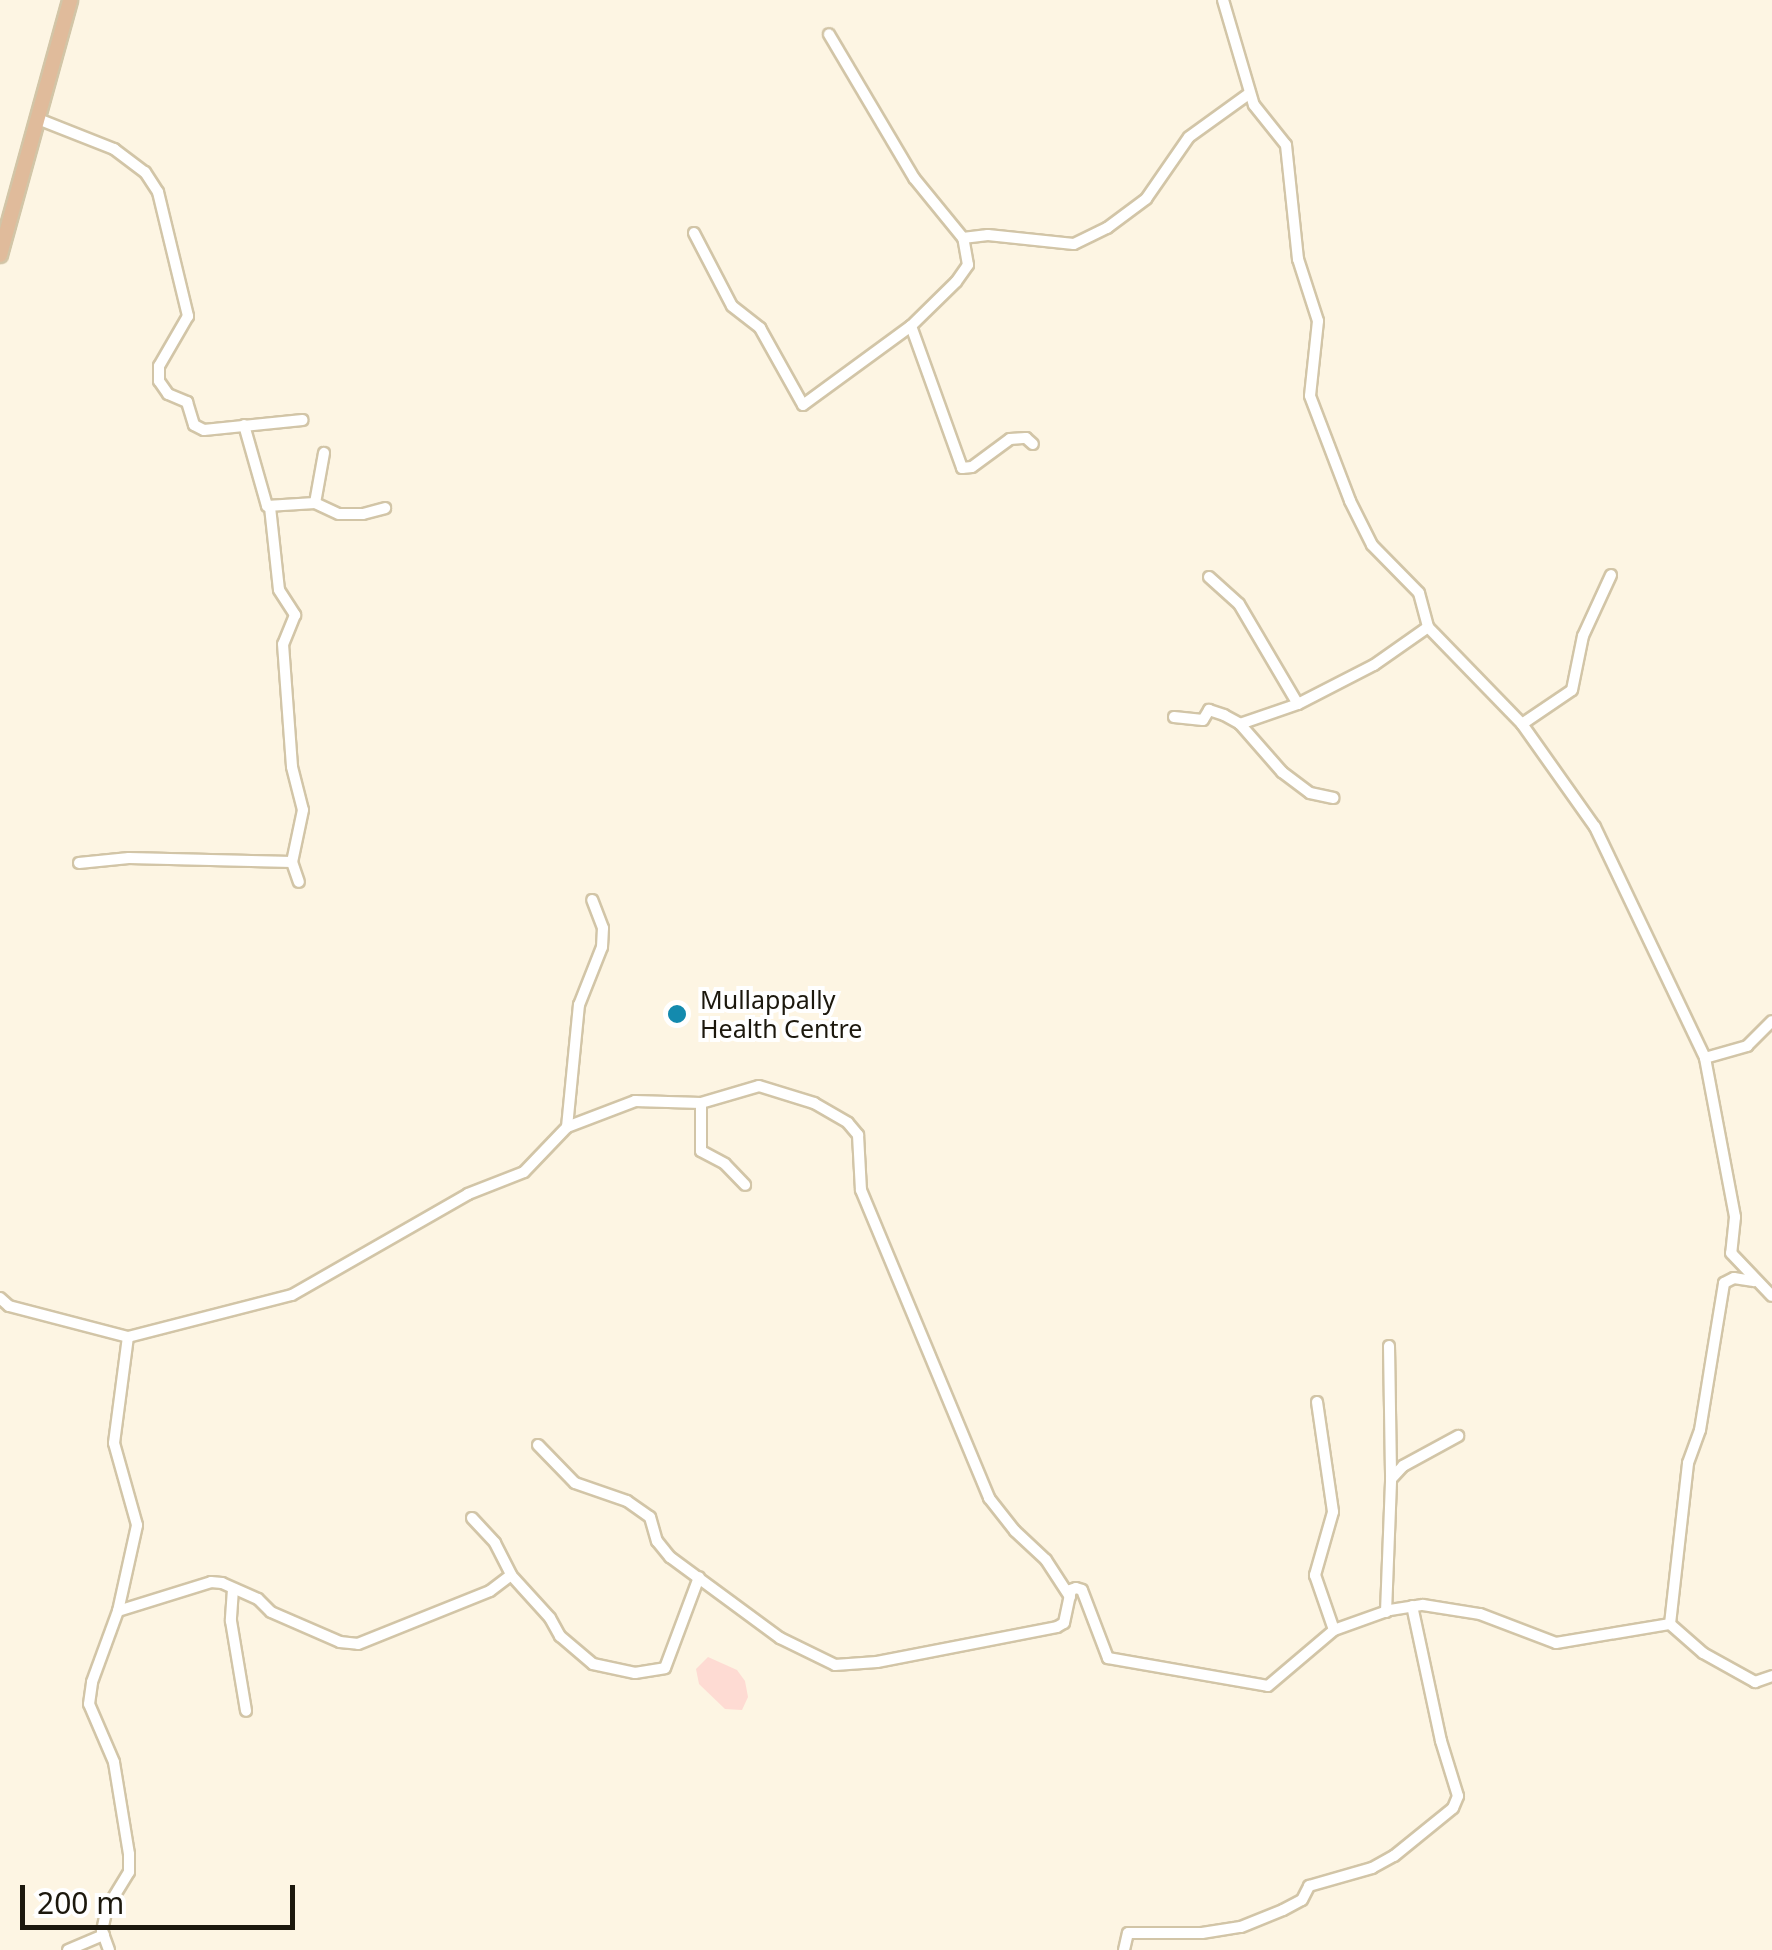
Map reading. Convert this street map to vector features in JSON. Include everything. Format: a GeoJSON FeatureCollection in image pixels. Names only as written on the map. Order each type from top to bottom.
{"type":"FeatureCollection","features":[{"type":"Feature","properties":{"kind":"main road"},"geometry":{"type":"LineString","coordinates":[[0,255],[70,0]]}},
{"type":"Feature","properties":{"kind":"street"},"geometry":{"type":"LineString","coordinates":[[1222,0],[1257,112],[1286,145],[1298,259],[1318,322],[1310,379],[1316,415],[1372,545],[1393,562],[1427,610],[1428,627],[1522,724],[1595,827],[1705,1058],[1735,1218],[1732,1253],[1772,1296]]}},
{"type":"Feature","properties":{"kind":"street"},"geometry":{"type":"LineString","coordinates":[[694,233],[732,306],[760,328],[803,404],[911,326],[968,265],[963,238],[914,178],[829,34]]}},
{"type":"Feature","properties":{"kind":"street"},"geometry":{"type":"LineString","coordinates":[[963,238],[988,235],[1074,244],[1108,228],[1146,199],[1189,136],[1250,93]]}},
{"type":"Feature","properties":{"kind":"street"},"geometry":{"type":"LineString","coordinates":[[38,119],[114,149],[152,182],[167,220],[188,316],[166,350],[159,382],[168,394],[188,402],[199,430],[302,420]]}},
{"type":"Feature","properties":{"kind":"street"},"geometry":{"type":"LineString","coordinates":[[911,326],[962,468],[972,467],[1010,439],[1026,438],[1033,444]]}},
{"type":"Feature","properties":{"kind":"street"},"geometry":{"type":"LineString","coordinates":[[244,425],[270,507],[279,590],[295,615],[283,644],[292,767],[303,810],[292,862],[299,882]]}},
{"type":"Feature","properties":{"kind":"street"},"geometry":{"type":"LineString","coordinates":[[315,503],[324,453]]}},
{"type":"Feature","properties":{"kind":"street"},"geometry":{"type":"LineString","coordinates":[[270,507],[315,503],[338,514],[384,508]]}},
{"type":"Feature","properties":{"kind":"street"},"geometry":{"type":"LineString","coordinates":[[1522,724],[1572,690],[1583,636],[1611,576]]}},
{"type":"Feature","properties":{"kind":"street"},"geometry":{"type":"LineString","coordinates":[[1208,577],[1239,604],[1298,704]]}},
{"type":"Feature","properties":{"kind":"street"},"geometry":{"type":"LineString","coordinates":[[1240,724],[1298,704],[1374,665],[1428,627]]}},
{"type":"Feature","properties":{"kind":"street"},"geometry":{"type":"LineString","coordinates":[[1174,717],[1203,720],[1209,710],[1240,724],[1282,772],[1310,793],[1333,798]]}},
{"type":"Feature","properties":{"kind":"street"},"geometry":{"type":"LineString","coordinates":[[79,864],[129,858],[292,862]]}},
{"type":"Feature","properties":{"kind":"street"},"geometry":{"type":"LineString","coordinates":[[566,1127],[579,1005],[602,948],[603,928],[592,900]]}},
{"type":"Feature","properties":{"kind":"street"},"geometry":{"type":"LineString","coordinates":[[1705,1058],[1747,1046],[1772,1021]]}},
{"type":"Feature","properties":{"kind":"street"},"geometry":{"type":"LineString","coordinates":[[0,1298],[10,1306],[128,1337],[292,1295],[468,1194],[524,1172],[566,1127],[636,1101],[702,1103],[758,1086],[814,1103],[848,1123],[858,1135],[861,1190],[989,1498],[1014,1531],[1046,1560],[1070,1597]]}},
{"type":"Feature","properties":{"kind":"street"},"geometry":{"type":"LineString","coordinates":[[702,1103],[701,1151],[725,1164],[745,1185]]}},
{"type":"Feature","properties":{"kind":"street"},"geometry":{"type":"LineString","coordinates":[[1670,1624],[1688,1463],[1700,1430],[1724,1283],[1734,1278],[1754,1281]]}},
{"type":"Feature","properties":{"kind":"street"},"geometry":{"type":"LineString","coordinates":[[110,1950],[104,1935],[107,1908],[130,1872],[129,1854],[114,1762],[89,1704],[92,1682],[118,1610],[137,1525],[114,1443],[128,1337]]}},
{"type":"Feature","properties":{"kind":"street"},"geometry":{"type":"LineString","coordinates":[[1386,1612],[1392,1479],[1389,1346]]}},
{"type":"Feature","properties":{"kind":"street"},"geometry":{"type":"LineString","coordinates":[[1317,1402],[1333,1512],[1315,1575],[1334,1630]]}},
{"type":"Feature","properties":{"kind":"street"},"geometry":{"type":"LineString","coordinates":[[1392,1479],[1403,1466],[1458,1436]]}},
{"type":"Feature","properties":{"kind":"street"},"geometry":{"type":"LineString","coordinates":[[538,1445],[575,1483],[627,1501],[650,1517],[658,1541],[670,1557],[780,1638],[835,1665],[878,1662],[1056,1627],[1067,1617],[1071,1590],[1082,1590],[1108,1658],[1268,1686],[1334,1630],[1412,1606],[1454,1607],[1556,1643],[1670,1624]]}},
{"type":"Feature","properties":{"kind":"street"},"geometry":{"type":"LineString","coordinates":[[472,1518],[495,1543],[512,1575],[575,1652],[593,1664],[635,1673],[654,1672],[670,1662],[699,1577]]}},
{"type":"Feature","properties":{"kind":"street"},"geometry":{"type":"LineString","coordinates":[[118,1610],[211,1582],[323,1634],[358,1644],[490,1591],[512,1575]]}},
{"type":"Feature","properties":{"kind":"street"},"geometry":{"type":"LineString","coordinates":[[233,1589],[232,1620],[246,1710]]}},
{"type":"Feature","properties":{"kind":"street"},"geometry":{"type":"LineString","coordinates":[[1124,1950],[1128,1934],[1241,1928],[1283,1910],[1302,1900],[1309,1886],[1383,1862],[1453,1808],[1458,1796],[1441,1741],[1412,1606]]}},
{"type":"Feature","properties":{"kind":"street"},"geometry":{"type":"LineString","coordinates":[[1670,1624],[1703,1653],[1755,1682],[1772,1676]]}},
{"type":"Feature","properties":{"kind":"street"},"geometry":{"type":"LineString","coordinates":[[68,1950],[104,1935]]}},
{"type":"Feature","properties":{"kind":"shaded area"},"geometry":{"type":"Polygon","coordinates":[[[708,1657],[737,1670],[745,1681],[748,1697],[742,1710],[725,1709],[699,1684],[696,1669],[708,1657]]]}},
{"type":"Feature","properties":{"kind":"place","name":"Mullappally Health Centre"},"geometry":{"type":"Point","coordinates":[677,1014]}}]}
